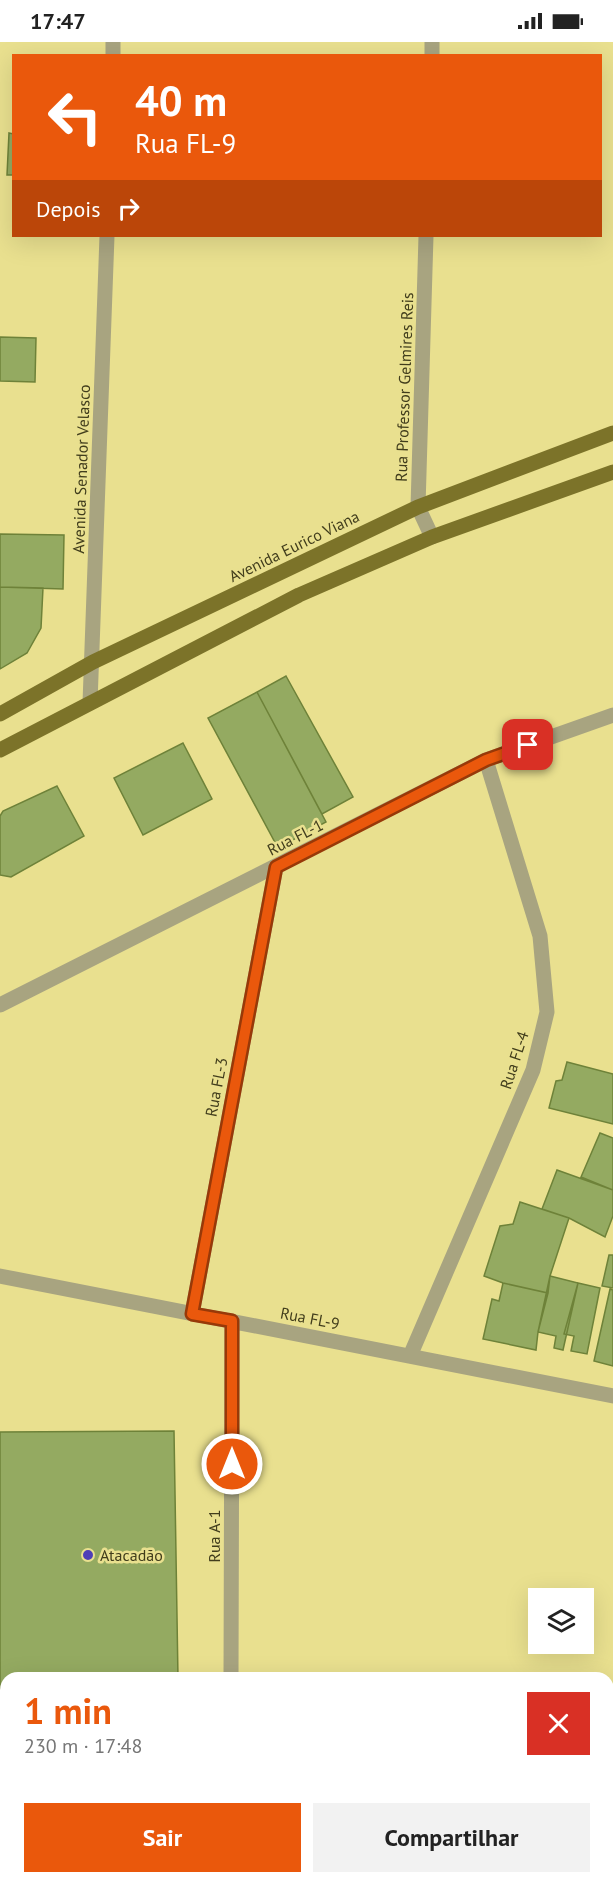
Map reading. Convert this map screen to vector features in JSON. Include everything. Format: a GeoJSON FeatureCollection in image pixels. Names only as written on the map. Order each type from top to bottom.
{"type":"FeatureCollection","features":[{"type":"Feature","properties":{"kind":"main road","name":"Avenida Eurico Viana"},"geometry":{"type":"LineString","coordinates":[[0,714],[93,662],[418,507],[613,433]]}},
{"type":"Feature","properties":{"kind":"main road"},"geometry":{"type":"LineString","coordinates":[[0,750],[299,595],[432,537],[613,472]]}},
{"type":"Feature","properties":{"kind":"street","name":"Avenida Senador Velasco"},"geometry":{"type":"LineString","coordinates":[[90,703],[107,237]]}},
{"type":"Feature","properties":{"kind":"street","name":"Rua Professor Gelmires Reis"},"geometry":{"type":"LineString","coordinates":[[426,237],[418,507],[432,537]]}},
{"type":"Feature","properties":{"kind":"street","name":"Rua FL-1"},"geometry":{"type":"LineString","coordinates":[[0,1005],[486,760],[613,715]]}},
{"type":"Feature","properties":{"kind":"street","name":"Rua FL-4"},"geometry":{"type":"LineString","coordinates":[[410,1356],[533,1070],[547,1012],[540,936],[486,760]]}},
{"type":"Feature","properties":{"kind":"street","name":"Rua FL-3"},"geometry":{"type":"LineString","coordinates":[[192,1314],[276,867]]}},
{"type":"Feature","properties":{"kind":"street","name":"Rua FL-9"},"geometry":{"type":"LineString","coordinates":[[0,1276],[613,1396]]}},
{"type":"Feature","properties":{"kind":"street","name":"Rua A-1"},"geometry":{"type":"LineString","coordinates":[[231,1672],[232,1321]]}},
{"type":"Feature","properties":{"kind":"building"},"geometry":{"type":"Polygon","coordinates":[[[9,133],[12,134],[12,175],[7,175],[9,133]]]}},
{"type":"Feature","properties":{"kind":"building"},"geometry":{"type":"Polygon","coordinates":[[[0,337],[36,338],[35,382],[0,381],[0,337]]]}},
{"type":"Feature","properties":{"kind":"building"},"geometry":{"type":"Polygon","coordinates":[[[0,534],[64,535],[63,589],[0,587],[0,534]]]}},
{"type":"Feature","properties":{"kind":"building"},"geometry":{"type":"Polygon","coordinates":[[[0,587],[43,588],[41,628],[27,653],[0,669],[0,587]]]}},
{"type":"Feature","properties":{"kind":"building"},"geometry":{"type":"Polygon","coordinates":[[[286,676],[353,797],[322,814],[257,692],[286,676]]]}},
{"type":"Feature","properties":{"kind":"building"},"geometry":{"type":"Polygon","coordinates":[[[257,692],[326,822],[278,848],[208,718],[257,692]]]}},
{"type":"Feature","properties":{"kind":"building"},"geometry":{"type":"Polygon","coordinates":[[[183,743],[212,799],[143,835],[114,778],[183,743]]]}},
{"type":"Feature","properties":{"kind":"building"},"geometry":{"type":"Polygon","coordinates":[[[57,786],[84,836],[11,877],[0,875],[0,816],[3,811],[57,786]]]}},
{"type":"Feature","properties":{"kind":"building"},"geometry":{"type":"Polygon","coordinates":[[[567,1062],[613,1074],[613,1124],[549,1108],[556,1081],[562,1080],[567,1062]]]}},
{"type":"Feature","properties":{"kind":"building"},"geometry":{"type":"Polygon","coordinates":[[[600,1133],[613,1138],[613,1190],[581,1177],[600,1133]]]}},
{"type":"Feature","properties":{"kind":"building"},"geometry":{"type":"Polygon","coordinates":[[[557,1170],[613,1190],[613,1216],[605,1237],[569,1218],[542,1209],[557,1170]]]}},
{"type":"Feature","properties":{"kind":"building"},"geometry":{"type":"Polygon","coordinates":[[[520,1202],[569,1218],[550,1276],[548,1293],[503,1283],[484,1276],[500,1226],[513,1224],[520,1202]]]}},
{"type":"Feature","properties":{"kind":"building"},"geometry":{"type":"Polygon","coordinates":[[[609,1255],[613,1255],[613,1288],[602,1286],[609,1255]]]}},
{"type":"Feature","properties":{"kind":"building"},"geometry":{"type":"Polygon","coordinates":[[[550,1276],[578,1283],[563,1350],[554,1348],[556,1336],[538,1332],[550,1276]]]}},
{"type":"Feature","properties":{"kind":"building"},"geometry":{"type":"Polygon","coordinates":[[[503,1283],[548,1293],[536,1350],[483,1339],[492,1299],[499,1301],[503,1283]]]}},
{"type":"Feature","properties":{"kind":"building"},"geometry":{"type":"Polygon","coordinates":[[[578,1283],[600,1288],[587,1354],[571,1351],[574,1336],[564,1334],[578,1283]]]}},
{"type":"Feature","properties":{"kind":"building"},"geometry":{"type":"Polygon","coordinates":[[[610,1289],[613,1290],[613,1366],[594,1361],[610,1289]]]}},
{"type":"Feature","properties":{"kind":"building","name":"Atacadão"},"geometry":{"type":"Polygon","coordinates":[[[174,1431],[178,1672],[0,1672],[0,1432],[174,1431]]]}},
{"type":"Feature","properties":{"kind":"place","name":"Atacadão"},"geometry":{"type":"Point","coordinates":[88,1555]}},
{"type":"Feature","properties":{"kind":"route"},"geometry":{"type":"LineString","coordinates":[[232,1464],[232,1321],[192,1314],[276,867],[486,760],[528,745]]}}]}
